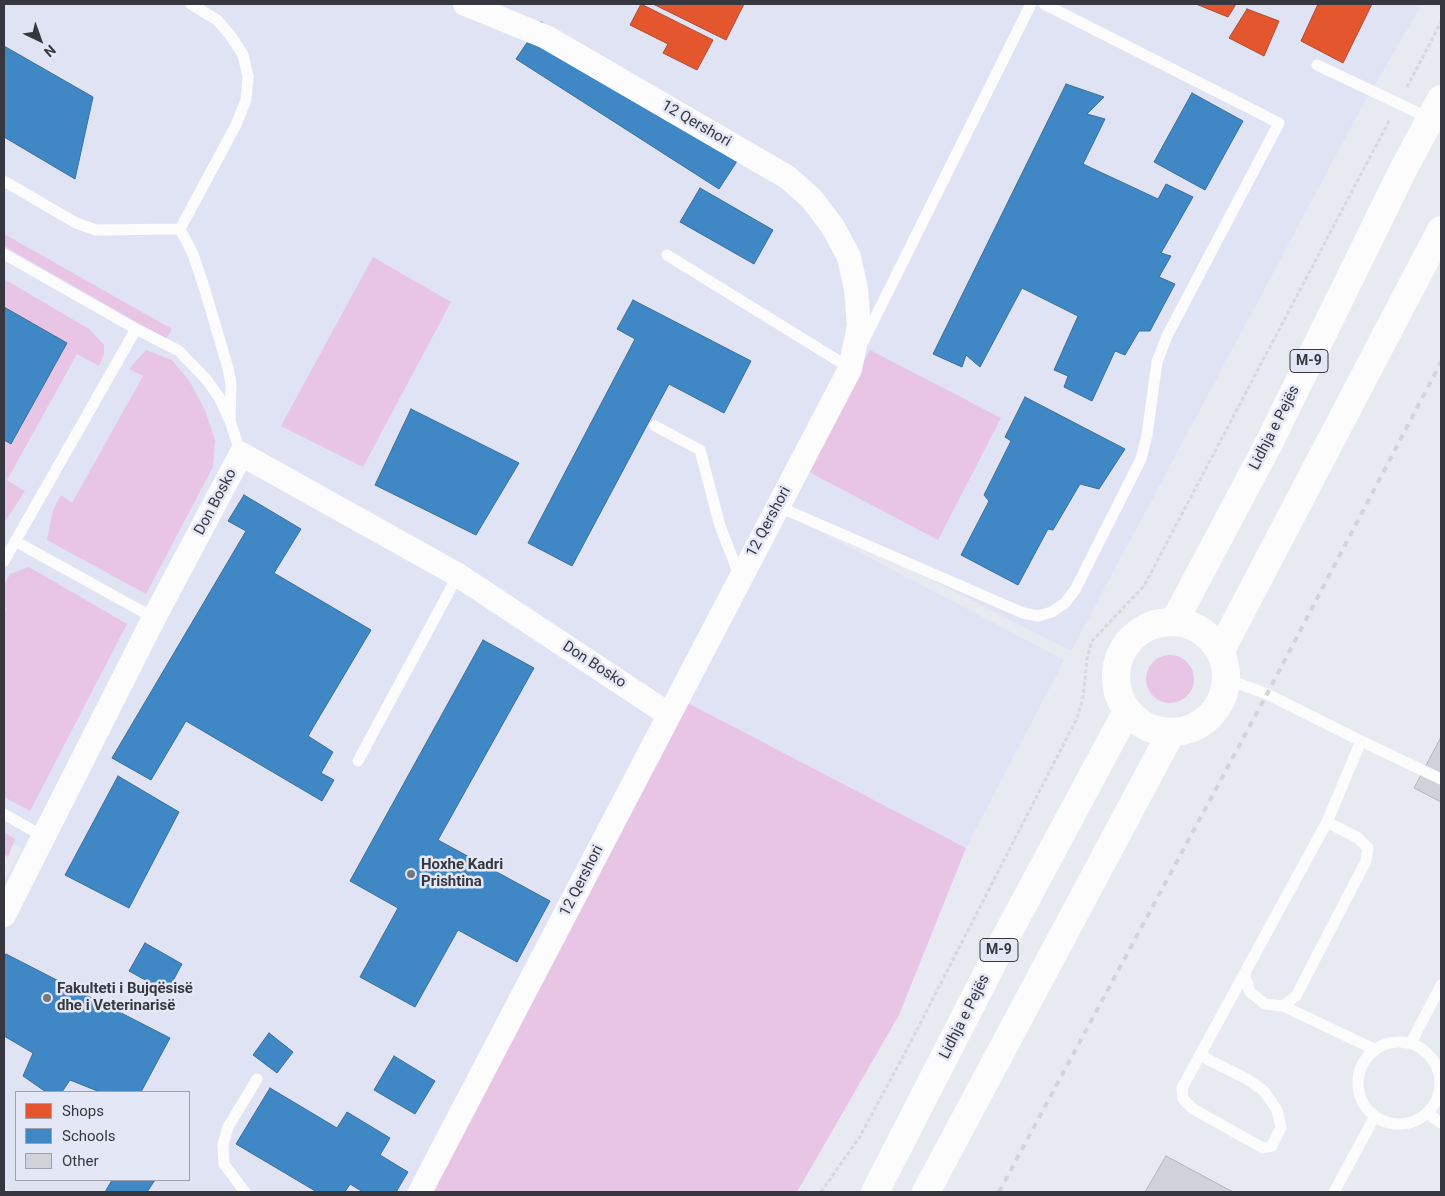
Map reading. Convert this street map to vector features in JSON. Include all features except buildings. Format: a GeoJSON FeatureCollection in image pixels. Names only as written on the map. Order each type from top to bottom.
{"type":"FeatureCollection","features":[{"type":"Feature","properties":{"kind":"highway","name":"Lidhja e Pejës"},"geometry":{"type":"LineString","coordinates":[[1174,622],[1269,443],[1399,179],[1436,109]]}},
{"type":"Feature","properties":{"kind":"highway"},"geometry":{"type":"LineString","coordinates":[[1220,652],[1441,230]]}},
{"type":"Feature","properties":{"kind":"highway"},"geometry":{"type":"LineString","coordinates":[[1174,622],[1189,625],[1201,631],[1220,652],[1225,664],[1225,694],[1210,716],[1186,731],[1171,733],[1154,730],[1139,723],[1127,711],[1119,695],[1116,677],[1119,660],[1127,644],[1141,632],[1157,624],[1174,622]]}},
{"type":"Feature","properties":{"kind":"highway","name":"Lidhja e Pejës"},"geometry":{"type":"LineString","coordinates":[[875,1192],[1009,931],[1127,711]]}},
{"type":"Feature","properties":{"kind":"highway"},"geometry":{"type":"LineString","coordinates":[[926,1192],[1171,733]]}},
{"type":"Feature","properties":{"kind":"street","name":"12 Qershori"},"geometry":{"type":"LineString","coordinates":[[420,1192],[668,714],[850,369],[860,326],[856,289],[849,257],[833,227],[811,198],[787,177],[546,37],[466,4]]}},
{"type":"Feature","properties":{"kind":"street","name":"Don Bosko"},"geometry":{"type":"LineString","coordinates":[[4,915],[154,618],[241,454],[458,575],[668,714]]}},
{"type":"Feature","properties":{"kind":"lane"},"geometry":{"type":"LineString","coordinates":[[180,229],[236,125],[246,100],[248,76],[243,56],[231,36],[217,20],[191,4]]}},
{"type":"Feature","properties":{"kind":"lane"},"geometry":{"type":"LineString","coordinates":[[667,255],[850,369],[1032,4]]}},
{"type":"Feature","properties":{"kind":"lane"},"geometry":{"type":"LineString","coordinates":[[777,506],[1023,613],[1038,616],[1052,612],[1065,603],[1075,590],[1132,482],[1141,459],[1147,435],[1157,362],[1167,336],[1279,123],[1044,4]]}},
{"type":"Feature","properties":{"kind":"lane"},"geometry":{"type":"LineString","coordinates":[[1317,65],[1399,103],[1436,109]]}},
{"type":"Feature","properties":{"kind":"lane"},"geometry":{"type":"LineString","coordinates":[[4,182],[76,222],[96,230],[180,229]]}},
{"type":"Feature","properties":{"kind":"lane"},"geometry":{"type":"LineString","coordinates":[[180,229],[193,254],[228,368],[231,384],[230,421]]}},
{"type":"Feature","properties":{"kind":"lane"},"geometry":{"type":"LineString","coordinates":[[4,254],[136,329],[165,342],[193,364],[219,397],[230,421],[241,454]]}},
{"type":"Feature","properties":{"kind":"lane"},"geometry":{"type":"LineString","coordinates":[[4,561],[136,329]]}},
{"type":"Feature","properties":{"kind":"lane"},"geometry":{"type":"LineString","coordinates":[[655,426],[700,450],[720,526],[740,577]]}},
{"type":"Feature","properties":{"kind":"lane"},"geometry":{"type":"LineString","coordinates":[[15,540],[154,618]]}},
{"type":"Feature","properties":{"kind":"lane"},"geometry":{"type":"LineString","coordinates":[[358,762],[458,575]]}},
{"type":"Feature","properties":{"kind":"lane"},"geometry":{"type":"LineString","coordinates":[[1226,679],[1267,694],[1441,779]]}},
{"type":"Feature","properties":{"kind":"lane"},"geometry":{"type":"LineString","coordinates":[[1200,1056],[1247,1079],[1264,1091],[1277,1110],[1281,1127],[1272,1146],[1263,1148],[1193,1110],[1183,1099],[1182,1088],[1200,1056],[1245,976],[1327,822],[1361,741]]}},
{"type":"Feature","properties":{"kind":"lane"},"geometry":{"type":"LineString","coordinates":[[4,814],[44,837]]}},
{"type":"Feature","properties":{"kind":"lane"},"geometry":{"type":"LineString","coordinates":[[1283,1006],[1296,996],[1366,861],[1368,848],[1363,843],[1327,822]]}},
{"type":"Feature","properties":{"kind":"lane"},"geometry":{"type":"LineString","coordinates":[[1245,976],[1250,992],[1264,1004],[1283,1006],[1374,1050]]}},
{"type":"Feature","properties":{"kind":"lane"},"geometry":{"type":"LineString","coordinates":[[1411,1043],[1441,985]]}},
{"type":"Feature","properties":{"kind":"lane"},"geometry":{"type":"LineString","coordinates":[[1392,1042],[1411,1043],[1424,1050],[1434,1060],[1439,1073],[1440,1088],[1436,1101],[1427,1113],[1416,1121],[1402,1124],[1388,1123],[1365,1108],[1357,1083],[1359,1070],[1365,1059],[1374,1050],[1392,1042]]}},
{"type":"Feature","properties":{"kind":"lane"},"geometry":{"type":"LineString","coordinates":[[245,1192],[224,1164],[223,1145],[228,1127],[257,1079]]}},
{"type":"Feature","properties":{"kind":"lane"},"geometry":{"type":"LineString","coordinates":[[1427,1113],[1441,1123]]}},
{"type":"Feature","properties":{"kind":"lane"},"geometry":{"type":"LineString","coordinates":[[1334,1192],[1375,1116]]}},
{"type":"Feature","properties":{"kind":"path"},"geometry":{"type":"LineString","coordinates":[[821,1192],[859,1138],[906,1051],[1077,718],[1083,698],[1087,659],[1092,641],[1144,586],[1441,22]]}},
{"type":"Feature","properties":{"kind":"shaded area"},"geometry":{"type":"Polygon","coordinates":[[[4,4],[1422,4],[1358,114],[1071,651],[783,504],[426,1192],[15,1192],[4,1187],[4,880],[22,849],[4,839],[4,4]]]}},
{"type":"Feature","properties":{"kind":"shaded area"},"geometry":{"type":"Polygon","coordinates":[[[4,234],[172,329],[166,339],[4,246],[4,234]]]}},
{"type":"Feature","properties":{"kind":"shaded area"},"geometry":{"type":"Polygon","coordinates":[[[373,257],[451,302],[363,467],[281,426],[373,257]]]}},
{"type":"Feature","properties":{"kind":"shaded area"},"geometry":{"type":"Polygon","coordinates":[[[4,279],[89,329],[104,345],[104,354],[99,366],[77,354],[7,480],[25,491],[4,523],[4,440],[12,444],[67,343],[4,307],[4,279]]]}},
{"type":"Feature","properties":{"kind":"shaded area"},"geometry":{"type":"Polygon","coordinates":[[[146,350],[172,360],[190,382],[205,410],[215,440],[213,467],[146,594],[47,540],[53,510],[61,495],[72,503],[143,376],[129,369],[146,350]]]}},
{"type":"Feature","properties":{"kind":"shaded area"},"geometry":{"type":"Polygon","coordinates":[[[870,350],[1001,418],[938,540],[807,471],[870,350]]]}},
{"type":"Feature","properties":{"kind":"shaded area"},"geometry":{"type":"Polygon","coordinates":[[[785,513],[1064,660],[966,848],[686,702],[785,513]]]}},
{"type":"Feature","properties":{"kind":"shaded area"},"geometry":{"type":"Polygon","coordinates":[[[29,567],[127,624],[30,811],[4,797],[4,614],[7,609],[4,607],[4,585],[10,574],[29,567]]]}},
{"type":"Feature","properties":{"kind":"shaded area"},"geometry":{"type":"Polygon","coordinates":[[[1165,655],[1175,655],[1184,659],[1190,665],[1194,679],[1190,693],[1184,699],[1175,703],[1165,703],[1156,699],[1150,693],[1146,684],[1146,674],[1150,665],[1156,659],[1165,655]]]}},
{"type":"Feature","properties":{"kind":"shaded area"},"geometry":{"type":"Polygon","coordinates":[[[686,702],[966,848],[899,1015],[797,1192],[426,1192],[686,702]]]}},
{"type":"Feature","properties":{"kind":"shaded area"},"geometry":{"type":"Polygon","coordinates":[[[4,832],[15,839],[8,857],[4,854],[4,832]]]}},
{"type":"Feature","properties":{"kind":"railway"},"geometry":{"type":"LineString","coordinates":[[999,1192],[1267,694],[1441,362]]}},
{"type":"Feature","properties":{"kind":"place","name":"Hoxhe Kadri Prishtina"},"geometry":{"type":"Point","coordinates":[411,874]}},
{"type":"Feature","properties":{"kind":"place","name":"Fakulteti i Bujqësisë dhe i Veterinarisë"},"geometry":{"type":"Point","coordinates":[47,998]}}]}
